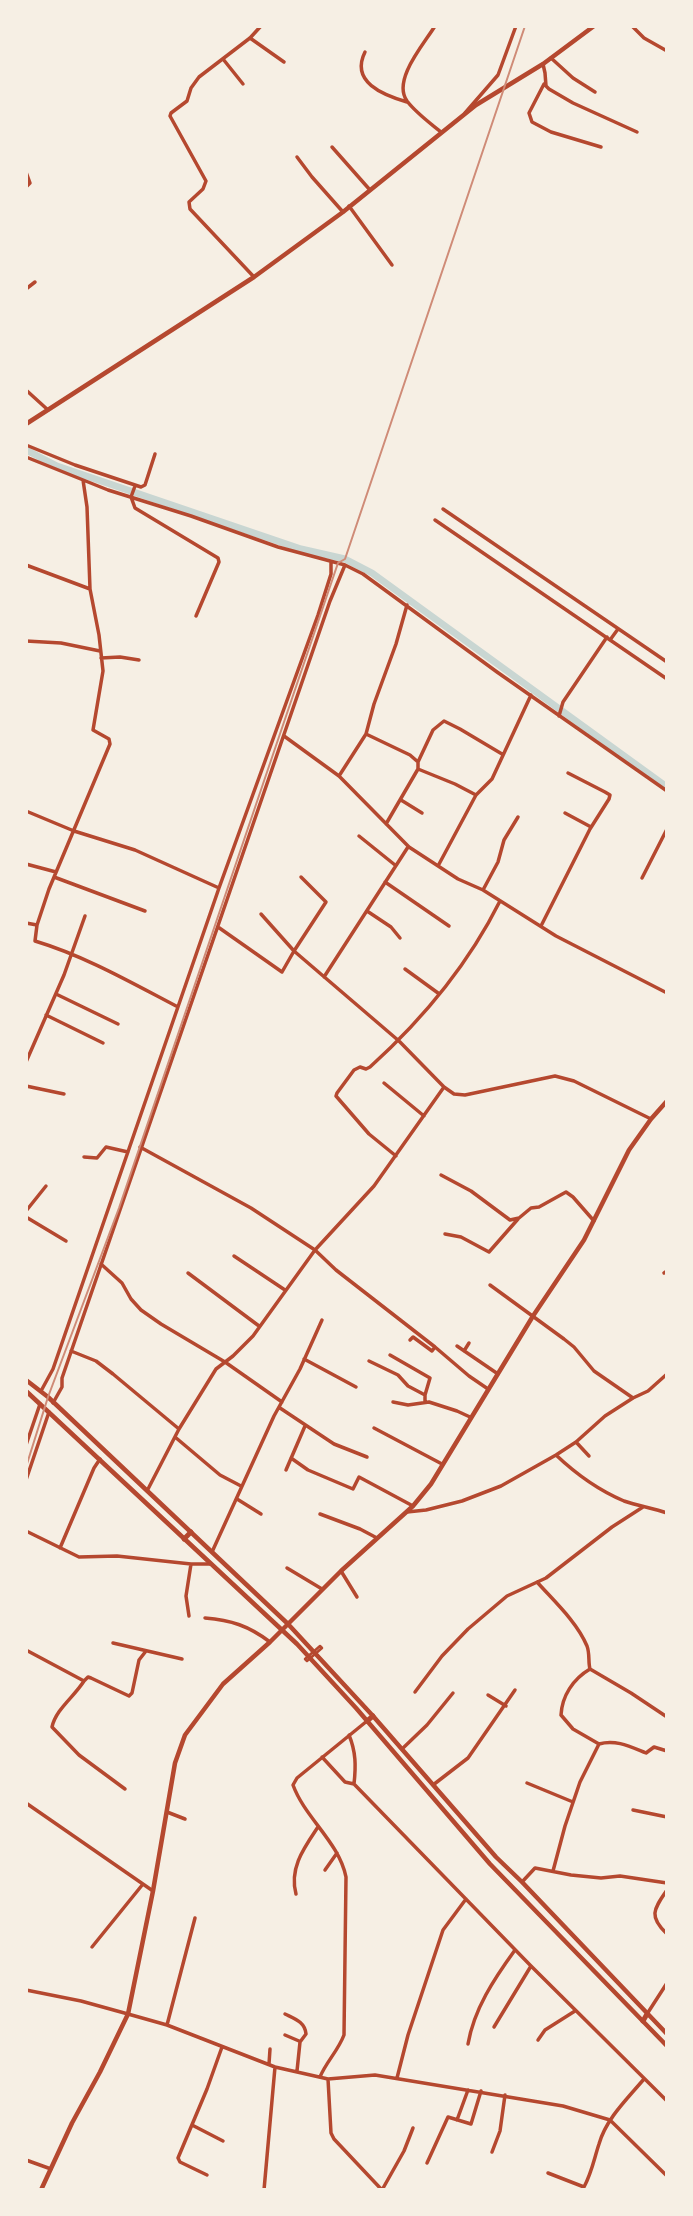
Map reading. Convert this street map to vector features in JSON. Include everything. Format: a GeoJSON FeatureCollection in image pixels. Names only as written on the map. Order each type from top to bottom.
{"type":"FeatureCollection","features":[{"type":"Feature","properties":{"kind":"main road"},"geometry":{"type":"LineString","coordinates":[[26,424],[254,277],[343,212],[476,105],[551,58],[593,26]]}},
{"type":"Feature","properties":{"kind":"main road"},"geometry":{"type":"LineString","coordinates":[[41,2190],[128,2014],[176,1763],[186,1735],[223,1684],[407,1512],[431,1484],[470,1417],[594,1221],[629,1150],[667,1101]]}},
{"type":"Feature","properties":{"kind":"main road"},"geometry":{"type":"LineString","coordinates":[[26,1380],[288,1624],[370,1718],[490,1864],[667,2046]]}},
{"type":"Feature","properties":{"kind":"main road"},"geometry":{"type":"LineString","coordinates":[[26,1391],[283,1630],[402,1749],[496,1857],[667,2034]]}},
{"type":"Feature","properties":{"kind":"main road"},"geometry":{"type":"LineString","coordinates":[[184,1539],[191,1532]]}},
{"type":"Feature","properties":{"kind":"main road"},"geometry":{"type":"LineString","coordinates":[[643,2021],[647,2014]]}},
{"type":"Feature","properties":{"kind":"street"},"geometry":{"type":"LineString","coordinates":[[254,277],[190,209],[189,202],[203,189],[205,181],[170,116],[187,101],[191,88],[199,77],[250,38],[261,26]]}},
{"type":"Feature","properties":{"kind":"street"},"geometry":{"type":"LineString","coordinates":[[435,26],[407,72],[402,93],[408,102],[441,132]]}},
{"type":"Feature","properties":{"kind":"street"},"geometry":{"type":"LineString","coordinates":[[462,117],[498,75],[516,26]]}},
{"type":"Feature","properties":{"kind":"street"},"geometry":{"type":"LineString","coordinates":[[632,26],[643,38],[667,51]]}},
{"type":"Feature","properties":{"kind":"street"},"geometry":{"type":"LineString","coordinates":[[250,38],[284,62]]}},
{"type":"Feature","properties":{"kind":"street"},"geometry":{"type":"LineString","coordinates":[[365,52],[360,66],[364,79],[387,95],[408,102]]}},
{"type":"Feature","properties":{"kind":"street"},"geometry":{"type":"LineString","coordinates":[[551,58],[573,78],[595,92]]}},
{"type":"Feature","properties":{"kind":"street"},"geometry":{"type":"LineString","coordinates":[[223,59],[243,84]]}},
{"type":"Feature","properties":{"kind":"street"},"geometry":{"type":"LineString","coordinates":[[542,64],[548,89],[637,132]]}},
{"type":"Feature","properties":{"kind":"street"},"geometry":{"type":"LineString","coordinates":[[545,83],[529,113],[532,122],[551,132],[601,147]]}},
{"type":"Feature","properties":{"kind":"street"},"geometry":{"type":"LineString","coordinates":[[332,147],[370,190]]}},
{"type":"Feature","properties":{"kind":"street"},"geometry":{"type":"LineString","coordinates":[[298,158],[343,212]]}},
{"type":"Feature","properties":{"kind":"street"},"geometry":{"type":"LineString","coordinates":[[26,172],[30,183],[26,187]]}},
{"type":"Feature","properties":{"kind":"street"},"geometry":{"type":"LineString","coordinates":[[349,206],[392,265]]}},
{"type":"Feature","properties":{"kind":"street"},"geometry":{"type":"LineString","coordinates":[[26,289],[35,282]]}},
{"type":"Feature","properties":{"kind":"street"},"geometry":{"type":"LineString","coordinates":[[26,390],[48,410]]}},
{"type":"Feature","properties":{"kind":"street"},"geometry":{"type":"LineString","coordinates":[[26,444],[191,516],[363,573],[667,791]]}},
{"type":"Feature","properties":{"kind":"street"},"geometry":{"type":"LineString","coordinates":[[26,457],[83,481],[133,491],[145,485],[155,454]]}},
{"type":"Feature","properties":{"kind":"street"},"geometry":{"type":"LineString","coordinates":[[83,481],[87,507],[90,589],[103,671],[93,730],[109,738],[110,744],[54,877],[37,925],[35,941],[130,981],[178,1007]]}},
{"type":"Feature","properties":{"kind":"street"},"geometry":{"type":"LineString","coordinates":[[133,491],[135,508],[219,558],[196,616]]}},
{"type":"Feature","properties":{"kind":"street"},"geometry":{"type":"LineString","coordinates":[[443,509],[667,662]]}},
{"type":"Feature","properties":{"kind":"street"},"geometry":{"type":"LineString","coordinates":[[435,520],[667,679]]}},
{"type":"Feature","properties":{"kind":"street"},"geometry":{"type":"LineString","coordinates":[[41,1392],[53,1369],[219,888],[318,615],[331,574],[331,562]]}},
{"type":"Feature","properties":{"kind":"street"},"geometry":{"type":"LineString","coordinates":[[26,565],[90,589]]}},
{"type":"Feature","properties":{"kind":"street"},"geometry":{"type":"LineString","coordinates":[[53,1403],[62,1387],[62,1378],[140,1147],[330,601],[345,565]]}},
{"type":"Feature","properties":{"kind":"street"},"geometry":{"type":"LineString","coordinates":[[339,776],[366,734],[407,605]]}},
{"type":"Feature","properties":{"kind":"street"},"geometry":{"type":"LineString","coordinates":[[559,716],[563,702],[618,629]]}},
{"type":"Feature","properties":{"kind":"street"},"geometry":{"type":"LineString","coordinates":[[26,641],[61,643],[100,651]]}},
{"type":"Feature","properties":{"kind":"street"},"geometry":{"type":"LineString","coordinates":[[101,658],[139,660]]}},
{"type":"Feature","properties":{"kind":"street"},"geometry":{"type":"LineString","coordinates":[[438,866],[477,795],[492,779],[531,695]]}},
{"type":"Feature","properties":{"kind":"street"},"geometry":{"type":"LineString","coordinates":[[386,824],[418,769],[418,762],[433,730],[444,721],[502,754]]}},
{"type":"Feature","properties":{"kind":"street"},"geometry":{"type":"LineString","coordinates":[[366,734],[410,755],[418,762]]}},
{"type":"Feature","properties":{"kind":"street"},"geometry":{"type":"LineString","coordinates":[[284,736],[339,776],[409,847],[458,879],[483,890],[541,926],[667,993]]}},
{"type":"Feature","properties":{"kind":"street"},"geometry":{"type":"LineString","coordinates":[[418,769],[477,795]]}},
{"type":"Feature","properties":{"kind":"street"},"geometry":{"type":"LineString","coordinates":[[541,926],[610,795],[568,773]]}},
{"type":"Feature","properties":{"kind":"street"},"geometry":{"type":"LineString","coordinates":[[401,800],[422,813]]}},
{"type":"Feature","properties":{"kind":"street"},"geometry":{"type":"LineString","coordinates":[[26,811],[74,831],[135,850],[219,888]]}},
{"type":"Feature","properties":{"kind":"street"},"geometry":{"type":"LineString","coordinates":[[565,813],[592,827]]}},
{"type":"Feature","properties":{"kind":"street"},"geometry":{"type":"LineString","coordinates":[[483,890],[498,862],[504,840],[518,817]]}},
{"type":"Feature","properties":{"kind":"street"},"geometry":{"type":"LineString","coordinates":[[642,878],[667,829]]}},
{"type":"Feature","properties":{"kind":"street"},"geometry":{"type":"LineString","coordinates":[[359,836],[395,865]]}},
{"type":"Feature","properties":{"kind":"street"},"geometry":{"type":"LineString","coordinates":[[324,978],[409,847]]}},
{"type":"Feature","properties":{"kind":"street"},"geometry":{"type":"LineString","coordinates":[[26,864],[56,872]]}},
{"type":"Feature","properties":{"kind":"street"},"geometry":{"type":"LineString","coordinates":[[54,877],[145,911]]}},
{"type":"Feature","properties":{"kind":"street"},"geometry":{"type":"LineString","coordinates":[[218,927],[282,972],[326,902],[301,877]]}},
{"type":"Feature","properties":{"kind":"street"},"geometry":{"type":"LineString","coordinates":[[385,882],[450,926]]}},
{"type":"Feature","properties":{"kind":"street"},"geometry":{"type":"LineString","coordinates":[[396,1156],[369,1134],[336,1096],[354,1070],[370,1067],[399,1041],[482,936],[500,901]]}},
{"type":"Feature","properties":{"kind":"street"},"geometry":{"type":"LineString","coordinates":[[368,911],[391,927],[400,939]]}},
{"type":"Feature","properties":{"kind":"street"},"geometry":{"type":"LineString","coordinates":[[261,914],[294,951],[399,1041],[454,1094],[465,1096],[555,1076],[574,1081],[651,1119]]}},
{"type":"Feature","properties":{"kind":"street"},"geometry":{"type":"LineString","coordinates":[[26,1062],[56,994],[85,916]]}},
{"type":"Feature","properties":{"kind":"street"},"geometry":{"type":"LineString","coordinates":[[26,923],[37,925]]}},
{"type":"Feature","properties":{"kind":"street"},"geometry":{"type":"LineString","coordinates":[[405,969],[438,993]]}},
{"type":"Feature","properties":{"kind":"street"},"geometry":{"type":"LineString","coordinates":[[56,994],[118,1024]]}},
{"type":"Feature","properties":{"kind":"street"},"geometry":{"type":"LineString","coordinates":[[46,1015],[103,1042]]}},
{"type":"Feature","properties":{"kind":"street"},"geometry":{"type":"LineString","coordinates":[[384,1083],[424,1116]]}},
{"type":"Feature","properties":{"kind":"street"},"geometry":{"type":"LineString","coordinates":[[26,1086],[64,1094]]}},
{"type":"Feature","properties":{"kind":"street"},"geometry":{"type":"LineString","coordinates":[[147,1491],[179,1429],[216,1369],[253,1336],[315,1250],[374,1185],[444,1087]]}},
{"type":"Feature","properties":{"kind":"street"},"geometry":{"type":"LineString","coordinates":[[84,1157],[97,1158],[106,1147],[128,1152]]}},
{"type":"Feature","properties":{"kind":"street"},"geometry":{"type":"LineString","coordinates":[[140,1147],[251,1208],[315,1250],[336,1270],[488,1389]]}},
{"type":"Feature","properties":{"kind":"street"},"geometry":{"type":"LineString","coordinates":[[441,1175],[471,1191],[509,1219],[519,1218]]}},
{"type":"Feature","properties":{"kind":"street"},"geometry":{"type":"LineString","coordinates":[[26,1211],[46,1186]]}},
{"type":"Feature","properties":{"kind":"street"},"geometry":{"type":"LineString","coordinates":[[445,1234],[461,1237],[489,1252],[531,1208],[539,1207],[566,1192],[594,1221]]}},
{"type":"Feature","properties":{"kind":"street"},"geometry":{"type":"LineString","coordinates":[[26,1217],[66,1241]]}},
{"type":"Feature","properties":{"kind":"street"},"geometry":{"type":"LineString","coordinates":[[234,1256],[285,1290]]}},
{"type":"Feature","properties":{"kind":"street"},"geometry":{"type":"LineString","coordinates":[[101,1264],[122,1283],[141,1310],[225,1362],[282,1402]]}},
{"type":"Feature","properties":{"kind":"street"},"geometry":{"type":"LineString","coordinates":[[188,1273],[260,1326]]}},
{"type":"Feature","properties":{"kind":"street"},"geometry":{"type":"LineString","coordinates":[[490,1285],[575,1347],[594,1371],[633,1398]]}},
{"type":"Feature","properties":{"kind":"street"},"geometry":{"type":"LineString","coordinates":[[212,1552],[274,1416],[322,1320]]}},
{"type":"Feature","properties":{"kind":"street"},"geometry":{"type":"LineString","coordinates":[[410,1340],[413,1337],[432,1351],[435,1347]]}},
{"type":"Feature","properties":{"kind":"street"},"geometry":{"type":"LineString","coordinates":[[464,1351],[469,1343]]}},
{"type":"Feature","properties":{"kind":"street"},"geometry":{"type":"LineString","coordinates":[[457,1346],[498,1374]]}},
{"type":"Feature","properties":{"kind":"street"},"geometry":{"type":"LineString","coordinates":[[71,1351],[96,1362],[113,1374],[179,1429]]}},
{"type":"Feature","properties":{"kind":"street"},"geometry":{"type":"LineString","coordinates":[[390,1355],[430,1378],[425,1402]]}},
{"type":"Feature","properties":{"kind":"street"},"geometry":{"type":"LineString","coordinates":[[304,1359],[356,1387]]}},
{"type":"Feature","properties":{"kind":"street"},"geometry":{"type":"LineString","coordinates":[[369,1361],[398,1375],[408,1387],[425,1395]]}},
{"type":"Feature","properties":{"kind":"street"},"geometry":{"type":"LineString","coordinates":[[407,1512],[426,1510],[480,1495],[501,1486],[556,1455],[604,1416],[649,1391],[667,1374]]}},
{"type":"Feature","properties":{"kind":"street"},"geometry":{"type":"LineString","coordinates":[[393,1402],[408,1405],[425,1402],[457,1410],[470,1417]]}},
{"type":"Feature","properties":{"kind":"street"},"geometry":{"type":"LineString","coordinates":[[26,1445],[40,1404]]}},
{"type":"Feature","properties":{"kind":"street"},"geometry":{"type":"LineString","coordinates":[[280,1408],[334,1444],[368,1457]]}},
{"type":"Feature","properties":{"kind":"street"},"geometry":{"type":"LineString","coordinates":[[26,1480],[49,1412]]}},
{"type":"Feature","properties":{"kind":"street"},"geometry":{"type":"LineString","coordinates":[[286,1470],[304,1426]]}},
{"type":"Feature","properties":{"kind":"street"},"geometry":{"type":"LineString","coordinates":[[374,1428],[442,1464]]}},
{"type":"Feature","properties":{"kind":"street"},"geometry":{"type":"LineString","coordinates":[[176,1437],[220,1475],[242,1486]]}},
{"type":"Feature","properties":{"kind":"street"},"geometry":{"type":"LineString","coordinates":[[576,1441],[589,1456]]}},
{"type":"Feature","properties":{"kind":"street"},"geometry":{"type":"LineString","coordinates":[[556,1455],[578,1475],[604,1490],[642,1507],[667,1513]]}},
{"type":"Feature","properties":{"kind":"street"},"geometry":{"type":"LineString","coordinates":[[291,1458],[308,1470],[353,1489],[359,1477],[413,1506]]}},
{"type":"Feature","properties":{"kind":"street"},"geometry":{"type":"LineString","coordinates":[[60,1548],[94,1468],[100,1460]]}},
{"type":"Feature","properties":{"kind":"street"},"geometry":{"type":"LineString","coordinates":[[237,1499],[261,1514]]}},
{"type":"Feature","properties":{"kind":"street"},"geometry":{"type":"LineString","coordinates":[[415,1692],[442,1656],[468,1629],[507,1596],[546,1578],[642,1507]]}},
{"type":"Feature","properties":{"kind":"street"},"geometry":{"type":"LineString","coordinates":[[320,1514],[377,1538]]}},
{"type":"Feature","properties":{"kind":"street"},"geometry":{"type":"LineString","coordinates":[[26,1531],[79,1556],[117,1556],[209,1564]]}},
{"type":"Feature","properties":{"kind":"street"},"geometry":{"type":"LineString","coordinates":[[189,1616],[186,1596],[191,1564]]}},
{"type":"Feature","properties":{"kind":"street"},"geometry":{"type":"LineString","coordinates":[[287,1568],[322,1589]]}},
{"type":"Feature","properties":{"kind":"street"},"geometry":{"type":"LineString","coordinates":[[341,1571],[357,1597]]}},
{"type":"Feature","properties":{"kind":"street"},"geometry":{"type":"LineString","coordinates":[[537,1582],[559,1606],[588,1648],[590,1669]]}},
{"type":"Feature","properties":{"kind":"street"},"geometry":{"type":"LineString","coordinates":[[205,1618],[242,1624],[270,1642]]}},
{"type":"Feature","properties":{"kind":"street"},"geometry":{"type":"LineString","coordinates":[[113,1643],[183,1659]]}},
{"type":"Feature","properties":{"kind":"street"},"geometry":{"type":"LineString","coordinates":[[320,1646],[322,1648],[307,1661],[305,1659],[320,1646]]}},
{"type":"Feature","properties":{"kind":"street"},"geometry":{"type":"LineString","coordinates":[[26,1650],[84,1681]]}},
{"type":"Feature","properties":{"kind":"street"},"geometry":{"type":"LineString","coordinates":[[125,1789],[79,1755],[52,1727],[64,1705],[88,1677],[129,1696],[139,1660],[146,1651]]}},
{"type":"Feature","properties":{"kind":"street"},"geometry":{"type":"LineString","coordinates":[[590,1669],[667,1717]]}},
{"type":"Feature","properties":{"kind":"street"},"geometry":{"type":"LineString","coordinates":[[590,1669],[573,1683],[561,1715],[573,1729],[599,1744]]}},
{"type":"Feature","properties":{"kind":"street"},"geometry":{"type":"LineString","coordinates":[[433,1785],[468,1758],[515,1690]]}},
{"type":"Feature","properties":{"kind":"street"},"geometry":{"type":"LineString","coordinates":[[402,1749],[427,1725],[453,1693]]}},
{"type":"Feature","properties":{"kind":"street"},"geometry":{"type":"LineString","coordinates":[[488,1695],[506,1706]]}},
{"type":"Feature","properties":{"kind":"street"},"geometry":{"type":"LineString","coordinates":[[320,2077],[335,2055],[344,2035],[346,1877],[341,1858],[310,1817],[293,1784],[370,1718]]}},
{"type":"Feature","properties":{"kind":"street"},"geometry":{"type":"LineString","coordinates":[[349,1735],[355,1750],[354,1784]]}},
{"type":"Feature","properties":{"kind":"street"},"geometry":{"type":"LineString","coordinates":[[553,1871],[580,1782],[599,1744],[608,1741],[646,1753],[654,1748],[667,1751]]}},
{"type":"Feature","properties":{"kind":"street"},"geometry":{"type":"LineString","coordinates":[[322,1757],[345,1782],[354,1784],[575,2011],[667,2101]]}},
{"type":"Feature","properties":{"kind":"street"},"geometry":{"type":"LineString","coordinates":[[527,1783],[573,1802]]}},
{"type":"Feature","properties":{"kind":"street"},"geometry":{"type":"LineString","coordinates":[[26,1803],[153,1891]]}},
{"type":"Feature","properties":{"kind":"street"},"geometry":{"type":"LineString","coordinates":[[633,1810],[667,1817]]}},
{"type":"Feature","properties":{"kind":"street"},"geometry":{"type":"LineString","coordinates":[[167,1812],[185,1819]]}},
{"type":"Feature","properties":{"kind":"street"},"geometry":{"type":"LineString","coordinates":[[296,1894],[293,1882],[298,1856],[318,1827]]}},
{"type":"Feature","properties":{"kind":"street"},"geometry":{"type":"LineString","coordinates":[[325,1870],[337,1853]]}},
{"type":"Feature","properties":{"kind":"street"},"geometry":{"type":"LineString","coordinates":[[522,1882],[536,1868],[571,1875],[601,1878],[621,1876],[667,1883]]}},
{"type":"Feature","properties":{"kind":"street"},"geometry":{"type":"LineString","coordinates":[[92,1947],[143,1884]]}},
{"type":"Feature","properties":{"kind":"street"},"geometry":{"type":"LineString","coordinates":[[667,1890],[654,1912],[654,1919],[667,1934]]}},
{"type":"Feature","properties":{"kind":"street"},"geometry":{"type":"LineString","coordinates":[[397,2078],[408,2035],[443,1930],[466,1899]]}},
{"type":"Feature","properties":{"kind":"street"},"geometry":{"type":"LineString","coordinates":[[167,2025],[195,1918]]}},
{"type":"Feature","properties":{"kind":"street"},"geometry":{"type":"LineString","coordinates":[[468,2044],[484,1997],[515,1950]]}},
{"type":"Feature","properties":{"kind":"street"},"geometry":{"type":"LineString","coordinates":[[494,2027],[531,1966]]}},
{"type":"Feature","properties":{"kind":"street"},"geometry":{"type":"LineString","coordinates":[[647,2014],[667,1983]]}},
{"type":"Feature","properties":{"kind":"street"},"geometry":{"type":"LineString","coordinates":[[26,1990],[80,2001],[167,2025],[275,2067],[328,2079],[375,2076],[397,2078],[563,2106],[610,2120],[667,2176]]}},
{"type":"Feature","properties":{"kind":"street"},"geometry":{"type":"LineString","coordinates":[[538,2040],[545,2030],[575,2011]]}},
{"type":"Feature","properties":{"kind":"street"},"geometry":{"type":"LineString","coordinates":[[285,2014],[306,2028],[306,2034],[300,2042],[296,2072]]}},
{"type":"Feature","properties":{"kind":"street"},"geometry":{"type":"LineString","coordinates":[[285,2035],[300,2042]]}},
{"type":"Feature","properties":{"kind":"street"},"geometry":{"type":"LineString","coordinates":[[207,2175],[178,2159],[222,2047]]}},
{"type":"Feature","properties":{"kind":"street"},"geometry":{"type":"LineString","coordinates":[[269,2064],[270,2049]]}},
{"type":"Feature","properties":{"kind":"street"},"geometry":{"type":"LineString","coordinates":[[264,2190],[275,2067]]}},
{"type":"Feature","properties":{"kind":"street"},"geometry":{"type":"LineString","coordinates":[[328,2079],[331,2133],[382,2190],[404,2151],[413,2128]]}},
{"type":"Feature","properties":{"kind":"street"},"geometry":{"type":"LineString","coordinates":[[548,2173],[584,2186],[592,2172],[598,2145],[610,2120],[643,2079]]}},
{"type":"Feature","properties":{"kind":"street"},"geometry":{"type":"LineString","coordinates":[[457,2120],[468,2090]]}},
{"type":"Feature","properties":{"kind":"street"},"geometry":{"type":"LineString","coordinates":[[426,2163],[448,2117],[471,2124],[481,2091]]}},
{"type":"Feature","properties":{"kind":"street"},"geometry":{"type":"LineString","coordinates":[[492,2152],[500,2131],[505,2095]]}},
{"type":"Feature","properties":{"kind":"street"},"geometry":{"type":"LineString","coordinates":[[192,2126],[223,2141]]}},
{"type":"Feature","properties":{"kind":"street"},"geometry":{"type":"LineString","coordinates":[[26,2160],[51,2169]]}},
{"type":"Feature","properties":{"kind":"waterway"},"geometry":{"type":"LineString","coordinates":[[26,450],[57,466],[301,549],[345,559],[372,573],[667,787]]}},
{"type":"Feature","properties":{"kind":"railway"},"geometry":{"type":"LineString","coordinates":[[26,1467],[48,1397],[119,1208],[338,563],[345,559],[525,26]]}}]}
